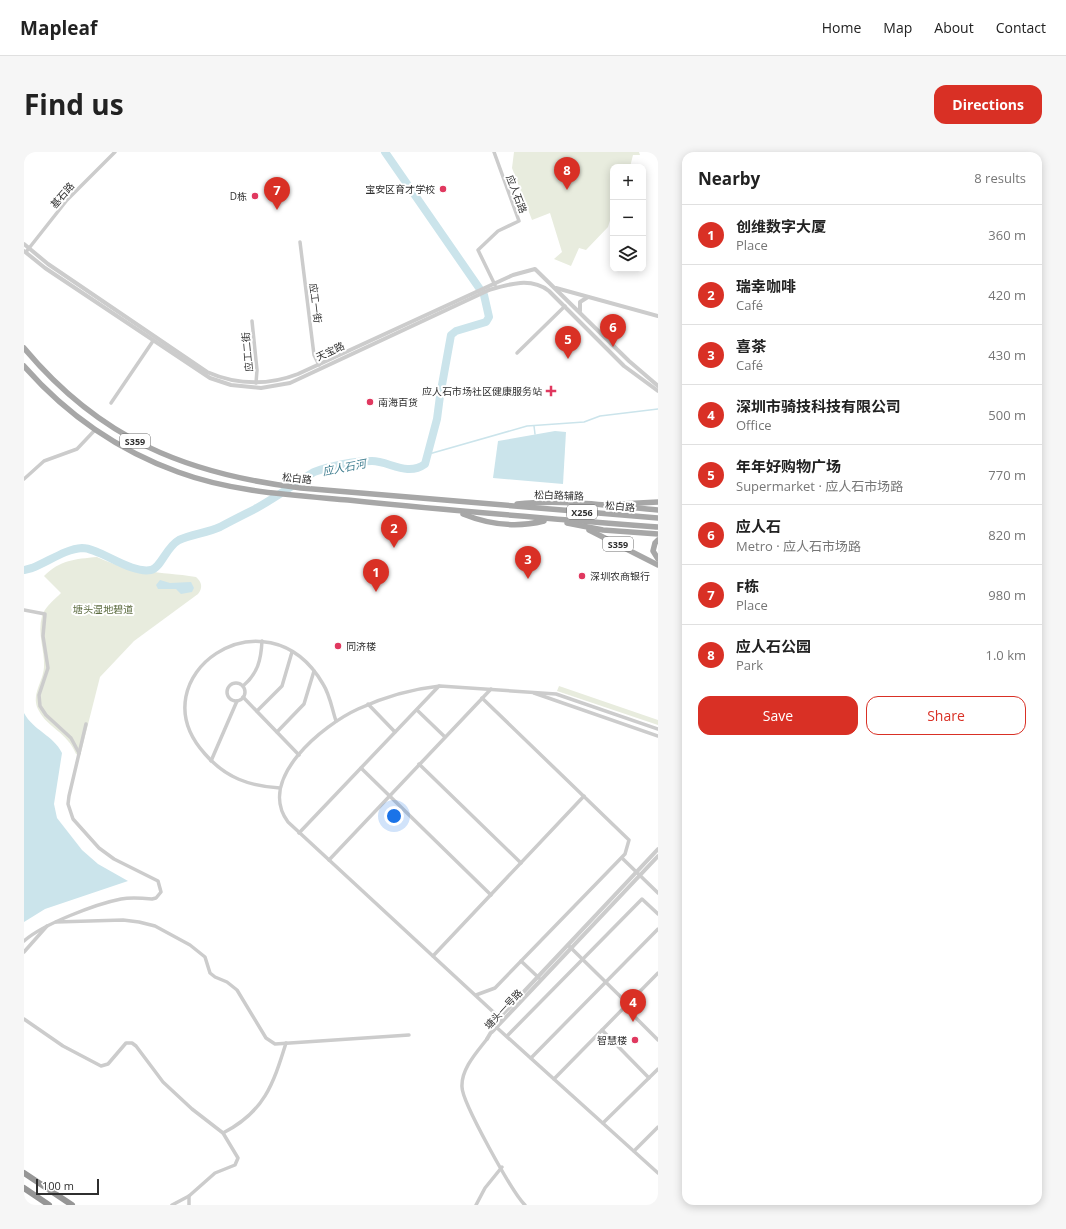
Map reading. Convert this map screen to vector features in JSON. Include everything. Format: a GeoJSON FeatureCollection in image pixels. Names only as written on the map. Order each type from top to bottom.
{"type":"FeatureCollection","features":[{"type":"Feature","properties":{"kind":"highway"},"geometry":{"type":"LineString","coordinates":[[24,1174],[72,1205]]}},
{"type":"Feature","properties":{"kind":"highway"},"geometry":{"type":"LineString","coordinates":[[24,1188],[49,1205]]}},
{"type":"Feature","properties":{"kind":"main road","name":"松白路"},"geometry":{"type":"LineString","coordinates":[[24,348],[48,375],[85,409],[108,425],[144,446],[166,456],[217,473],[301,488],[658,518]]}},
{"type":"Feature","properties":{"kind":"main road","name":"松白路"},"geometry":{"type":"LineString","coordinates":[[24,366],[60,403],[95,430],[136,453],[178,472],[221,485],[292,495],[550,520],[658,527]]}},
{"type":"Feature","properties":{"kind":"main road","name":"松白路辅路"},"geometry":{"type":"LineString","coordinates":[[507,505],[533,502],[658,510]]}},
{"type":"Feature","properties":{"kind":"main road","name":"S359"},"geometry":{"type":"LineString","coordinates":[[594,505],[658,502]]}},
{"type":"Feature","properties":{"kind":"main road"},"geometry":{"type":"LineString","coordinates":[[458,511],[488,523],[522,525],[550,520]]}},
{"type":"Feature","properties":{"kind":"main road","name":"S359"},"geometry":{"type":"LineString","coordinates":[[550,520],[578,526],[658,534]]}},
{"type":"Feature","properties":{"kind":"main road","name":"S359"},"geometry":{"type":"LineString","coordinates":[[578,526],[603,536],[658,565]]}},
{"type":"Feature","properties":{"kind":"main road"},"geometry":{"type":"LineString","coordinates":[[658,540],[655,543],[653,551],[658,559]]}},
{"type":"Feature","properties":{"kind":"street","name":"基石路"},"geometry":{"type":"LineString","coordinates":[[26,250],[67,200],[115,152]]}},
{"type":"Feature","properties":{"kind":"street","name":"应人石路"},"geometry":{"type":"LineString","coordinates":[[494,152],[519,221],[498,231],[478,250],[496,288]]}},
{"type":"Feature","properties":{"kind":"street","name":"应工一街"},"geometry":{"type":"LineString","coordinates":[[300,242],[314,355],[319,365]]}},
{"type":"Feature","properties":{"kind":"street","name":"天宝路"},"geometry":{"type":"LineString","coordinates":[[24,244],[26,250],[45,268],[200,373],[220,382],[243,387],[261,388],[275,386],[307,376],[524,270],[535,269],[556,288],[658,316]]}},
{"type":"Feature","properties":{"kind":"street","name":"天宝路"},"geometry":{"type":"LineString","coordinates":[[26,250],[207,372],[232,380],[256,383],[279,381],[319,365],[474,295]]}},
{"type":"Feature","properties":{"kind":"street","name":"天宝路"},"geometry":{"type":"LineString","coordinates":[[488,288],[528,282],[544,286],[624,366],[650,384]]}},
{"type":"Feature","properties":{"kind":"street"},"geometry":{"type":"LineString","coordinates":[[556,288],[658,391]]}},
{"type":"Feature","properties":{"kind":"street"},"geometry":{"type":"LineString","coordinates":[[581,313],[579,308],[580,302],[585,298],[590,297]]}},
{"type":"Feature","properties":{"kind":"street"},"geometry":{"type":"LineString","coordinates":[[517,353],[565,306]]}},
{"type":"Feature","properties":{"kind":"street","name":"应工二街"},"geometry":{"type":"LineString","coordinates":[[252,321],[257,370],[256,383]]}},
{"type":"Feature","properties":{"kind":"street"},"geometry":{"type":"LineString","coordinates":[[111,403],[153,341]]}},
{"type":"Feature","properties":{"kind":"street"},"geometry":{"type":"LineString","coordinates":[[650,384],[658,386]]}},
{"type":"Feature","properties":{"kind":"street"},"geometry":{"type":"LineString","coordinates":[[24,479],[44,461],[77,449],[95,430]]}},
{"type":"Feature","properties":{"kind":"street"},"geometry":{"type":"LineString","coordinates":[[24,610],[45,614],[43,636],[48,668],[39,695],[40,706],[46,714],[67,734],[79,753]]}},
{"type":"Feature","properties":{"kind":"street"},"geometry":{"type":"LineString","coordinates":[[280,788],[243,783],[225,773],[211,761],[198,745],[187,722],[184,708],[188,687],[204,665],[224,649],[245,640],[276,644],[292,652],[314,671],[326,689],[336,721]]}},
{"type":"Feature","properties":{"kind":"street"},"geometry":{"type":"LineString","coordinates":[[243,686],[254,676],[259,665],[262,641]]}},
{"type":"Feature","properties":{"kind":"street"},"geometry":{"type":"LineString","coordinates":[[257,711],[282,686],[292,652]]}},
{"type":"Feature","properties":{"kind":"street"},"geometry":{"type":"LineString","coordinates":[[277,732],[304,704],[314,671]]}},
{"type":"Feature","properties":{"kind":"street"},"geometry":{"type":"LineString","coordinates":[[237,701],[230,698],[228,695],[229,688],[235,683],[243,686]]}},
{"type":"Feature","properties":{"kind":"street"},"geometry":{"type":"LineString","coordinates":[[211,761],[237,701],[243,697],[245,691],[243,686]]}},
{"type":"Feature","properties":{"kind":"street"},"geometry":{"type":"LineString","coordinates":[[299,833],[440,686]]}},
{"type":"Feature","properties":{"kind":"street"},"geometry":{"type":"LineString","coordinates":[[501,1019],[299,833],[282,812],[280,805],[280,788],[286,772],[299,755],[320,734],[336,721],[368,704],[398,694],[440,686],[556,694],[658,729]]}},
{"type":"Feature","properties":{"kind":"street"},"geometry":{"type":"LineString","coordinates":[[329,860],[491,689]]}},
{"type":"Feature","properties":{"kind":"street"},"geometry":{"type":"LineString","coordinates":[[527,691],[658,736]]}},
{"type":"Feature","properties":{"kind":"street"},"geometry":{"type":"LineString","coordinates":[[243,697],[299,755]]}},
{"type":"Feature","properties":{"kind":"street"},"geometry":{"type":"LineString","coordinates":[[476,995],[495,988],[522,961],[622,858],[625,854],[629,840],[482,698]]}},
{"type":"Feature","properties":{"kind":"street"},"geometry":{"type":"LineString","coordinates":[[368,704],[396,732]]}},
{"type":"Feature","properties":{"kind":"street"},"geometry":{"type":"LineString","coordinates":[[417,710],[446,737]]}},
{"type":"Feature","properties":{"kind":"street"},"geometry":{"type":"LineString","coordinates":[[24,940],[48,925],[110,901],[156,898],[162,888],[161,884],[155,879],[103,852],[73,819],[70,812],[69,796],[86,724]]}},
{"type":"Feature","properties":{"kind":"street"},"geometry":{"type":"LineString","coordinates":[[419,764],[521,863]]}},
{"type":"Feature","properties":{"kind":"street"},"geometry":{"type":"LineString","coordinates":[[361,768],[491,894]]}},
{"type":"Feature","properties":{"kind":"street"},"geometry":{"type":"LineString","coordinates":[[433,956],[584,796]]}},
{"type":"Feature","properties":{"kind":"street","name":"塘头一号路"},"geometry":{"type":"LineString","coordinates":[[639,873],[658,849]]}},
{"type":"Feature","properties":{"kind":"street","name":"塘头一号路"},"geometry":{"type":"LineString","coordinates":[[487,1038],[501,1019],[639,873],[658,856]]}},
{"type":"Feature","properties":{"kind":"street"},"geometry":{"type":"LineString","coordinates":[[622,858],[658,893]]}},
{"type":"Feature","properties":{"kind":"street"},"geometry":{"type":"LineString","coordinates":[[507,1036],[642,899],[658,914]]}},
{"type":"Feature","properties":{"kind":"street"},"geometry":{"type":"LineString","coordinates":[[56,922],[123,920],[139,922],[155,926],[190,945],[205,957],[210,973],[237,990],[266,1038],[275,1044],[409,1034]]}},
{"type":"Feature","properties":{"kind":"street"},"geometry":{"type":"LineString","coordinates":[[24,952],[48,925]]}},
{"type":"Feature","properties":{"kind":"street"},"geometry":{"type":"LineString","coordinates":[[531,1058],[658,929]]}},
{"type":"Feature","properties":{"kind":"street"},"geometry":{"type":"LineString","coordinates":[[570,946],[628,1004]]}},
{"type":"Feature","properties":{"kind":"street"},"geometry":{"type":"LineString","coordinates":[[522,961],[540,979]]}},
{"type":"Feature","properties":{"kind":"street"},"geometry":{"type":"LineString","coordinates":[[554,1079],[658,973]]}},
{"type":"Feature","properties":{"kind":"street"},"geometry":{"type":"LineString","coordinates":[[625,1007],[658,1040]]}},
{"type":"Feature","properties":{"kind":"street"},"geometry":{"type":"LineString","coordinates":[[24,1019],[63,1046],[101,1066],[108,1064],[126,1043],[132,1043],[136,1046],[163,1082],[192,1109],[223,1133],[236,1154],[237,1162],[232,1167],[215,1173],[189,1196],[172,1205]]}},
{"type":"Feature","properties":{"kind":"street"},"geometry":{"type":"LineString","coordinates":[[496,1026],[658,1173]]}},
{"type":"Feature","properties":{"kind":"street"},"geometry":{"type":"LineString","coordinates":[[602,1030],[649,1078]]}},
{"type":"Feature","properties":{"kind":"street"},"geometry":{"type":"LineString","coordinates":[[487,1038],[466,1069],[462,1087],[463,1096],[470,1112],[525,1205]]}},
{"type":"Feature","properties":{"kind":"street"},"geometry":{"type":"LineString","coordinates":[[223,1133],[249,1117],[264,1100],[274,1080],[286,1043]]}},
{"type":"Feature","properties":{"kind":"street"},"geometry":{"type":"LineString","coordinates":[[603,1123],[658,1069]]}},
{"type":"Feature","properties":{"kind":"street"},"geometry":{"type":"LineString","coordinates":[[634,1151],[658,1127]]}},
{"type":"Feature","properties":{"kind":"street"},"geometry":{"type":"LineString","coordinates":[[476,1205],[485,1188],[502,1167]]}},
{"type":"Feature","properties":{"kind":"street"},"geometry":{"type":"LineString","coordinates":[[188,1205],[189,1196]]}},
{"type":"Feature","properties":{"kind":"green space"},"geometry":{"type":"Polygon","coordinates":[[[514,152],[639,152],[640,155],[633,155],[631,164],[610,164],[610,221],[608,227],[586,250],[579,248],[571,266],[554,259],[562,252],[550,213],[532,220],[512,168],[514,152]]]}},
{"type":"Feature","properties":{"kind":"green space","name":"塘头湿地碧道"},"geometry":{"type":"Polygon","coordinates":[[[97,557],[134,569],[196,577],[201,583],[201,587],[198,594],[134,641],[100,677],[80,756],[76,754],[68,740],[43,717],[39,711],[36,700],[36,694],[44,667],[40,629],[42,616],[47,607],[61,593],[44,576],[62,563],[97,557]]]}},
{"type":"Feature","properties":{"kind":"green space"},"geometry":{"type":"Polygon","coordinates":[[[559,686],[658,720],[658,725],[557,691],[559,686]]]}},
{"type":"Feature","properties":{"kind":"water"},"geometry":{"type":"Polygon","coordinates":[[[555,431],[566,432],[563,484],[493,478],[498,441],[555,431]]]}},
{"type":"Feature","properties":{"kind":"water"},"geometry":{"type":"Polygon","coordinates":[[[160,580],[170,583],[191,582],[194,588],[192,592],[181,594],[176,589],[158,589],[156,585],[160,580]]]}},
{"type":"Feature","properties":{"kind":"water"},"geometry":{"type":"Polygon","coordinates":[[[24,713],[33,724],[54,742],[62,753],[54,804],[57,818],[82,850],[98,864],[128,881],[45,909],[24,922],[24,713]]]}},
{"type":"Feature","properties":{"kind":"waterway","name":"应人石河"},"geometry":{"type":"LineString","coordinates":[[24,570],[32,568],[69,551],[82,548],[97,552],[134,568],[151,570],[158,565],[174,543],[189,536],[220,527],[262,505],[314,472],[342,464],[365,461],[378,462],[405,469],[418,468],[425,464],[437,419],[451,335],[456,331],[486,322],[489,317],[484,295],[385,152]]}},
{"type":"Feature","properties":{"kind":"waterway"},"geometry":{"type":"LineString","coordinates":[[429,454],[527,426],[584,422],[600,416],[658,409]]}},
{"type":"Feature","properties":{"kind":"waterway"},"geometry":{"type":"LineString","coordinates":[[534,426],[535,434]]}},
{"type":"Feature","properties":{"kind":"place","name":"宝安区育才学校"},"geometry":{"type":"Point","coordinates":[443,189]}},
{"type":"Feature","properties":{"kind":"place","name":"应人石公园"},"geometry":{"type":"Point","coordinates":[567,190]}},
{"type":"Feature","properties":{"kind":"place","name":"D栋"},"geometry":{"type":"Point","coordinates":[255,196]}},
{"type":"Feature","properties":{"kind":"place","name":"F栋"},"geometry":{"type":"Point","coordinates":[277,210]}},
{"type":"Feature","properties":{"kind":"place","name":"应人石"},"geometry":{"type":"Point","coordinates":[613,347]}},
{"type":"Feature","properties":{"kind":"place","name":"年年好购物广场"},"geometry":{"type":"Point","coordinates":[568,359]}},
{"type":"Feature","properties":{"kind":"place","name":"应人石市场社区健康服务站"},"geometry":{"type":"Point","coordinates":[551,391]}},
{"type":"Feature","properties":{"kind":"place","name":"南海百货"},"geometry":{"type":"Point","coordinates":[370,402]}},
{"type":"Feature","properties":{"kind":"place","name":"瑞幸咖啡"},"geometry":{"type":"Point","coordinates":[394,548]}},
{"type":"Feature","properties":{"kind":"place","name":"深圳农商银行"},"geometry":{"type":"Point","coordinates":[582,576]}},
{"type":"Feature","properties":{"kind":"place","name":"喜茶"},"geometry":{"type":"Point","coordinates":[528,579]}},
{"type":"Feature","properties":{"kind":"place","name":"创维数字大厦"},"geometry":{"type":"Point","coordinates":[376,592]}},
{"type":"Feature","properties":{"kind":"place","name":"同济楼"},"geometry":{"type":"Point","coordinates":[338,646]}},
{"type":"Feature","properties":{"kind":"place","name":"深圳市骑技科技有限公司"},"geometry":{"type":"Point","coordinates":[633,1022]}},
{"type":"Feature","properties":{"kind":"place","name":"智慧楼"},"geometry":{"type":"Point","coordinates":[635,1040]}}]}
